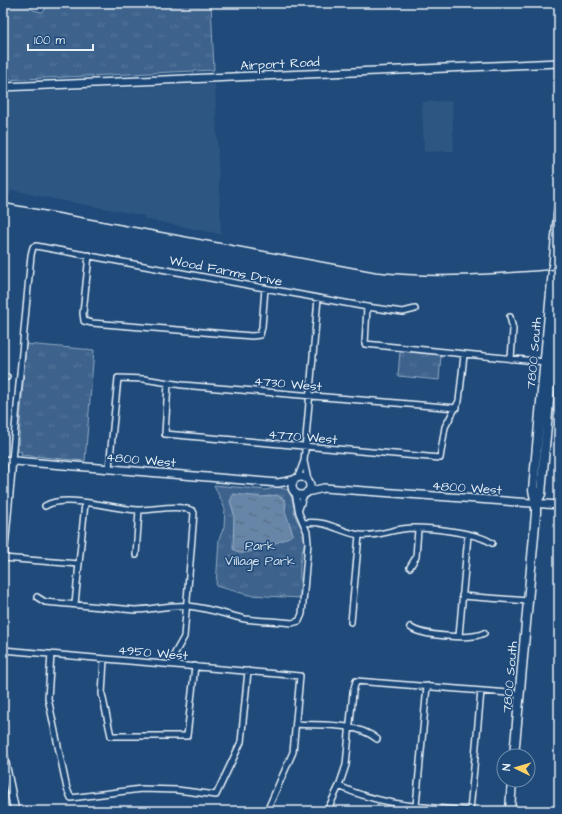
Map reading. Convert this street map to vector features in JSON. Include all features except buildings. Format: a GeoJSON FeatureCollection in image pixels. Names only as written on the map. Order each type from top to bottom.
{"type":"FeatureCollection","features":[{"type":"Feature","properties":{"kind":"main road","name":"7800 South"},"geometry":{"type":"LineString","coordinates":[[515,748],[536,504],[541,494],[559,204]]}},
{"type":"Feature","properties":{"kind":"main road","name":"7800 South"},"geometry":{"type":"LineString","coordinates":[[548,362],[559,285]]}},
{"type":"Feature","properties":{"kind":"main road"},"geometry":{"type":"LineString","coordinates":[[510,811],[511,788]]}},
{"type":"Feature","properties":{"kind":"street","name":"Airport Road"},"geometry":{"type":"LineString","coordinates":[[3,88],[559,63]]}},
{"type":"Feature","properties":{"kind":"street","name":"Wood Farms Drive"},"geometry":{"type":"LineString","coordinates":[[12,460],[31,255],[34,247],[39,246],[89,255],[367,307],[403,312],[416,309]]}},
{"type":"Feature","properties":{"kind":"street"},"geometry":{"type":"LineString","coordinates":[[89,255],[83,313],[84,321],[200,332],[252,336],[260,335],[265,288]]}},
{"type":"Feature","properties":{"kind":"street"},"geometry":{"type":"LineString","coordinates":[[298,509],[305,493],[310,487],[304,461],[318,298]]}},
{"type":"Feature","properties":{"kind":"street"},"geometry":{"type":"LineString","coordinates":[[367,307],[365,344],[464,355],[548,362]]}},
{"type":"Feature","properties":{"kind":"street"},"geometry":{"type":"LineString","coordinates":[[510,317],[513,329],[511,359]]}},
{"type":"Feature","properties":{"kind":"street"},"geometry":{"type":"LineString","coordinates":[[456,408],[460,396],[464,355]]}},
{"type":"Feature","properties":{"kind":"street","name":"4730 West"},"geometry":{"type":"LineString","coordinates":[[109,468],[118,378],[144,379],[168,383],[456,408]]}},
{"type":"Feature","properties":{"kind":"street","name":"4770 West"},"geometry":{"type":"LineString","coordinates":[[168,383],[165,434],[305,447],[440,458],[445,427],[456,408]]}},
{"type":"Feature","properties":{"kind":"street","name":"4800 West"},"geometry":{"type":"LineString","coordinates":[[3,460],[278,483],[303,477],[308,481],[324,488]]}},
{"type":"Feature","properties":{"kind":"street"},"geometry":{"type":"LineString","coordinates":[[12,460],[3,559],[79,564]]}},
{"type":"Feature","properties":{"kind":"street"},"geometry":{"type":"LineString","coordinates":[[37,597],[45,602],[143,610],[170,605],[186,606],[215,610],[246,619],[292,623],[299,621],[302,614],[308,543],[304,523],[298,509],[294,491],[296,479],[304,461]]}},
{"type":"Feature","properties":{"kind":"street","name":"4800 West"},"geometry":{"type":"LineString","coordinates":[[278,483],[294,491],[305,493],[324,488],[559,505]]}},
{"type":"Feature","properties":{"kind":"street"},"geometry":{"type":"LineString","coordinates":[[45,506],[54,502],[84,502],[140,510],[172,508],[190,510],[194,513],[183,641],[175,653],[174,664]]}},
{"type":"Feature","properties":{"kind":"street"},"geometry":{"type":"LineString","coordinates":[[75,604],[84,502]]}},
{"type":"Feature","properties":{"kind":"street"},"geometry":{"type":"LineString","coordinates":[[136,555],[140,510]]}},
{"type":"Feature","properties":{"kind":"street"},"geometry":{"type":"LineString","coordinates":[[304,523],[314,522],[330,524],[359,535],[373,535],[404,529],[455,532],[483,538],[492,544]]}},
{"type":"Feature","properties":{"kind":"street"},"geometry":{"type":"LineString","coordinates":[[410,568],[416,557],[418,529]]}},
{"type":"Feature","properties":{"kind":"street"},"geometry":{"type":"LineString","coordinates":[[351,622],[359,535]]}},
{"type":"Feature","properties":{"kind":"street"},"geometry":{"type":"LineString","coordinates":[[459,636],[468,535]]}},
{"type":"Feature","properties":{"kind":"street"},"geometry":{"type":"LineString","coordinates":[[462,596],[528,601]]}},
{"type":"Feature","properties":{"kind":"street"},"geometry":{"type":"LineString","coordinates":[[410,627],[420,632],[459,636],[473,637],[484,633]]}},
{"type":"Feature","properties":{"kind":"street","name":"4950 West"},"geometry":{"type":"LineString","coordinates":[[3,650],[300,676],[296,724]]}},
{"type":"Feature","properties":{"kind":"street"},"geometry":{"type":"LineString","coordinates":[[51,654],[48,698],[67,789],[71,798],[141,789],[177,790],[216,795],[241,742],[248,671]]}},
{"type":"Feature","properties":{"kind":"street"},"geometry":{"type":"LineString","coordinates":[[104,659],[102,694],[111,736],[187,736],[195,666]]}},
{"type":"Feature","properties":{"kind":"street"},"geometry":{"type":"LineString","coordinates":[[327,811],[339,786],[346,765],[353,692],[356,681],[520,694]]}},
{"type":"Feature","properties":{"kind":"street"},"geometry":{"type":"LineString","coordinates":[[416,806],[427,686]]}},
{"type":"Feature","properties":{"kind":"street"},"geometry":{"type":"LineString","coordinates":[[339,786],[376,800],[416,806],[470,811],[481,690]]}},
{"type":"Feature","properties":{"kind":"street"},"geometry":{"type":"LineString","coordinates":[[267,811],[291,759],[296,724],[362,730],[378,739]]}},
{"type":"Feature","properties":{"kind":"street"},"geometry":{"type":"LineString","coordinates":[[3,753],[15,811]]}},
{"type":"Feature","properties":{"kind":"shaded area"},"geometry":{"type":"Polygon","coordinates":[[[215,84],[221,234],[144,219],[145,216],[28,193],[11,190],[10,195],[3,193],[3,93],[215,84]]]}},
{"type":"Feature","properties":{"kind":"shaded area"},"geometry":{"type":"Polygon","coordinates":[[[452,101],[454,151],[424,152],[422,102],[452,101]]]}},
{"type":"Feature","properties":{"kind":"green space"},"geometry":{"type":"Polygon","coordinates":[[[27,3],[33,10],[42,12],[45,10],[47,5],[211,3],[214,70],[3,80],[3,5],[27,3]]]}},
{"type":"Feature","properties":{"kind":"green space"},"geometry":{"type":"Polygon","coordinates":[[[26,344],[94,350],[85,461],[21,455],[22,452],[18,451],[26,344]]]}},
{"type":"Feature","properties":{"kind":"green space"},"geometry":{"type":"Polygon","coordinates":[[[400,351],[441,355],[439,380],[398,376],[400,351]]]}},
{"type":"Feature","properties":{"kind":"green space","name":"Park Village Park"},"geometry":{"type":"Polygon","coordinates":[[[214,485],[266,490],[277,487],[288,490],[292,498],[295,516],[305,536],[300,563],[300,598],[249,595],[216,586],[219,539],[224,527],[225,509],[214,485]]]}},
{"type":"Feature","properties":{"kind":"water"},"geometry":{"type":"Polygon","coordinates":[[[234,494],[262,497],[277,495],[284,499],[286,503],[285,511],[293,534],[283,540],[250,552],[239,553],[233,549],[234,514],[230,501],[234,494]]]}},
{"type":"Feature","properties":{"kind":"railway"},"geometry":{"type":"LineString","coordinates":[[3,203],[376,272],[445,275],[490,274],[559,269]]}}]}
